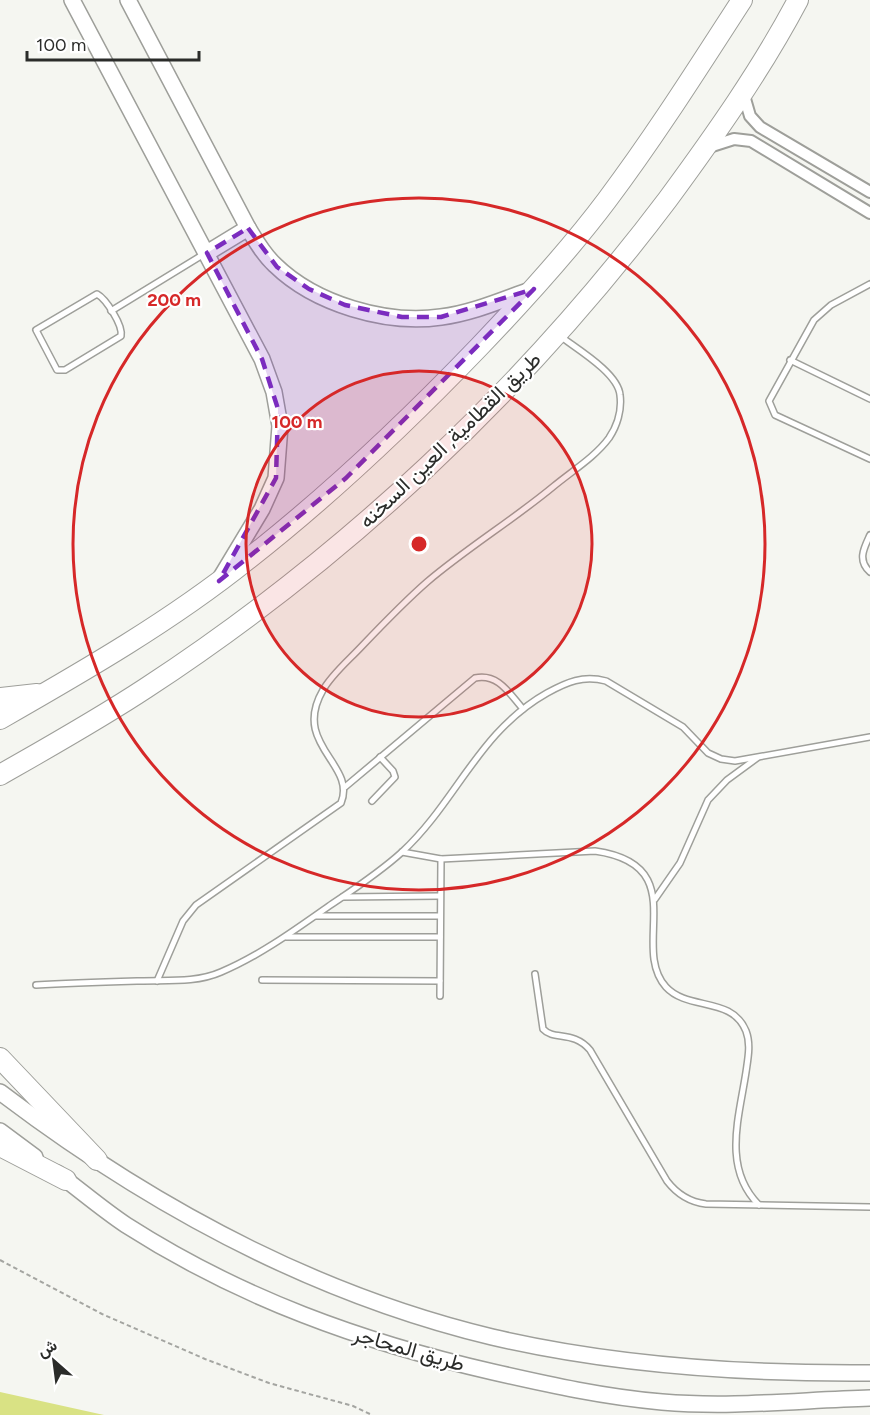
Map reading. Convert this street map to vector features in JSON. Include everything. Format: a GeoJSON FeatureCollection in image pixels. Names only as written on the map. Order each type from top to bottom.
{"type":"FeatureCollection","features":[{"type":"Feature","properties":{"kind":"highway"},"geometry":{"type":"LineString","coordinates":[[0,719],[109,655],[219,581],[346,478],[439,389],[534,289],[605,202],[669,114],[742,0]]}},
{"type":"Feature","properties":{"kind":"highway","name":"طريق القطامية, العين السخنه"},"geometry":{"type":"LineString","coordinates":[[0,775],[147,688],[259,609],[360,528],[456,441],[557,334],[630,249],[706,148],[779,36],[798,0]]}},
{"type":"Feature","properties":{"kind":"highway"},"geometry":{"type":"LineString","coordinates":[[0,698],[43,694]]}},
{"type":"Feature","properties":{"kind":"highway"},"geometry":{"type":"LineString","coordinates":[[0,1058],[97,1160]]}},
{"type":"Feature","properties":{"kind":"highway"},"geometry":{"type":"LineString","coordinates":[[0,1146],[66,1180]]}},
{"type":"Feature","properties":{"kind":"street"},"geometry":{"type":"LineString","coordinates":[[72,0],[262,359],[274,392],[280,426],[279,460],[270,494],[219,581]]}},
{"type":"Feature","properties":{"kind":"street"},"geometry":{"type":"LineString","coordinates":[[128,0],[248,228],[263,253],[292,278],[345,305],[382,315],[441,317],[469,311],[534,289]]}},
{"type":"Feature","properties":{"kind":"street"},"geometry":{"type":"LineString","coordinates":[[743,91],[750,116],[760,127],[870,192]]}},
{"type":"Feature","properties":{"kind":"street"},"geometry":{"type":"LineString","coordinates":[[706,148],[734,139],[751,141],[870,213]]}},
{"type":"Feature","properties":{"kind":"street"},"geometry":{"type":"LineString","coordinates":[[207,253],[248,228]]}},
{"type":"Feature","properties":{"kind":"street","name":"طريق المحاجر"},"geometry":{"type":"LineString","coordinates":[[0,1092],[97,1160],[190,1216],[273,1259],[358,1295],[447,1324],[538,1346],[631,1362],[774,1372],[870,1373]]}},
{"type":"Feature","properties":{"kind":"street","name":"طريق المحاجر"},"geometry":{"type":"LineString","coordinates":[[0,1131],[126,1224],[247,1291],[328,1325],[412,1353],[587,1394],[625,1399],[741,1405],[870,1398]]}},
{"type":"Feature","properties":{"kind":"lane"},"geometry":{"type":"LineString","coordinates":[[111,311],[207,253]]}},
{"type":"Feature","properties":{"kind":"lane"},"geometry":{"type":"LineString","coordinates":[[870,284],[822,312],[807,330],[771,396],[771,411],[863,458],[870,459]]}},
{"type":"Feature","properties":{"kind":"lane"},"geometry":{"type":"LineString","coordinates":[[94,294],[103,297],[111,311],[122,329],[121,336],[65,370],[57,370],[37,335],[38,328],[94,294]]}},
{"type":"Feature","properties":{"kind":"lane"},"geometry":{"type":"LineString","coordinates":[[157,981],[179,930],[196,905],[336,809],[344,795],[343,778],[318,743],[315,732],[315,709],[324,688],[408,600],[443,570],[518,515],[603,445],[615,427],[621,396],[615,381],[557,334]]}},
{"type":"Feature","properties":{"kind":"lane"},"geometry":{"type":"LineString","coordinates":[[790,360],[870,399]]}},
{"type":"Feature","properties":{"kind":"lane"},"geometry":{"type":"LineString","coordinates":[[870,535],[862,556],[863,564],[870,572]]}},
{"type":"Feature","properties":{"kind":"lane"},"geometry":{"type":"LineString","coordinates":[[345,787],[475,678],[491,677],[498,681],[523,709]]}},
{"type":"Feature","properties":{"kind":"lane"},"geometry":{"type":"LineString","coordinates":[[36,985],[198,980],[285,937],[402,852],[443,806],[484,745],[523,709],[564,683],[574,680],[596,678],[606,681],[683,727],[703,749],[714,757],[735,761],[870,737]]}},
{"type":"Feature","properties":{"kind":"lane"},"geometry":{"type":"LineString","coordinates":[[655,899],[680,863],[708,800],[733,776],[761,756]]}},
{"type":"Feature","properties":{"kind":"lane"},"geometry":{"type":"LineString","coordinates":[[372,801],[395,777],[393,771],[380,757]]}},
{"type":"Feature","properties":{"kind":"lane"},"geometry":{"type":"LineString","coordinates":[[402,852],[441,859],[607,852],[638,869],[655,899],[653,952],[662,981],[676,995],[685,1000],[725,1009],[734,1015],[746,1031],[749,1051],[735,1158],[742,1184],[759,1205]]}},
{"type":"Feature","properties":{"kind":"lane"},"geometry":{"type":"LineString","coordinates":[[440,996],[441,859]]}},
{"type":"Feature","properties":{"kind":"lane"},"geometry":{"type":"LineString","coordinates":[[342,897],[440,896]]}},
{"type":"Feature","properties":{"kind":"lane"},"geometry":{"type":"LineString","coordinates":[[315,916],[440,916]]}},
{"type":"Feature","properties":{"kind":"lane"},"geometry":{"type":"LineString","coordinates":[[285,937],[440,937]]}},
{"type":"Feature","properties":{"kind":"lane"},"geometry":{"type":"LineString","coordinates":[[535,974],[545,1031],[574,1037],[590,1050],[672,1187],[684,1197],[698,1203],[870,1207]]}},
{"type":"Feature","properties":{"kind":"lane"},"geometry":{"type":"LineString","coordinates":[[262,980],[440,981]]}},
{"type":"Feature","properties":{"kind":"path"},"geometry":{"type":"LineString","coordinates":[[0,1260],[102,1314],[205,1359],[269,1383],[353,1406],[372,1415]]}},
{"type":"Feature","properties":{"kind":"highlighted area"},"geometry":{"type":"Polygon","coordinates":[[[248,228],[277,267],[309,289],[345,305],[402,317],[441,317],[534,289],[346,478],[219,581],[276,478],[278,409],[262,359],[207,253],[248,228]]]}},
{"type":"Feature","properties":{"kind":"green space"},"geometry":{"type":"Polygon","coordinates":[[[0,1392],[104,1415],[0,1415],[0,1392]]]}}]}
